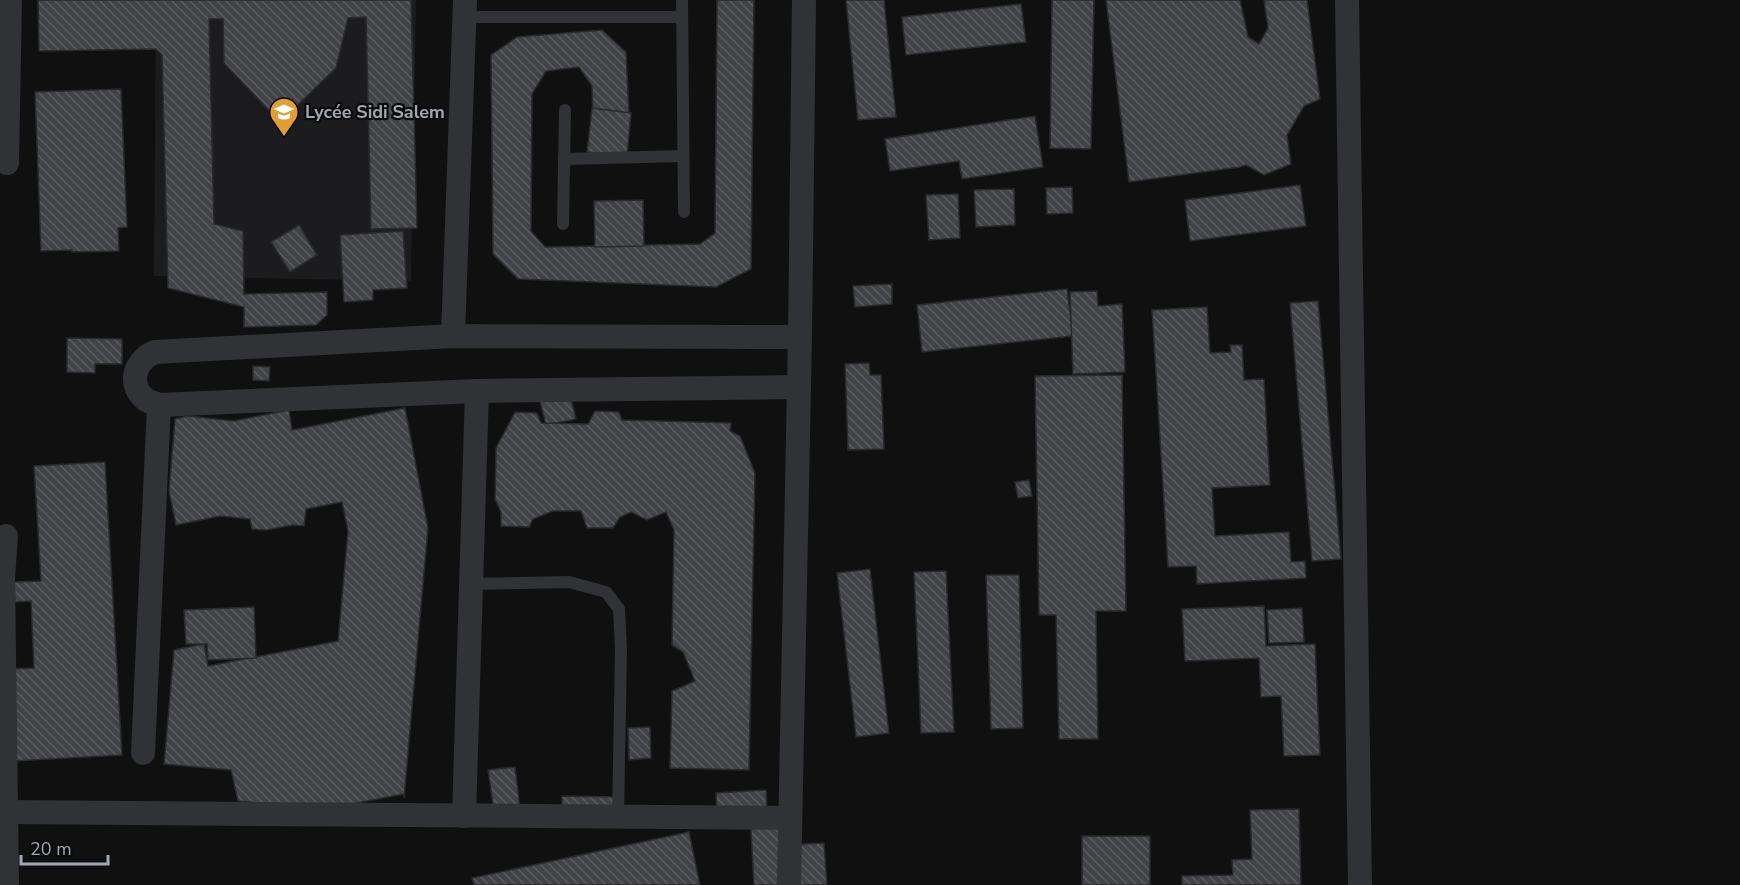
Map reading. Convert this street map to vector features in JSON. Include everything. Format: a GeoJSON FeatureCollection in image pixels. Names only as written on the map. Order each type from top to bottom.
{"type":"FeatureCollection","features":[{"type":"Feature","properties":{"kind":"street"},"geometry":{"type":"LineString","coordinates":[[7,163],[10,0]]}},
{"type":"Feature","properties":{"kind":"street"},"geometry":{"type":"LineString","coordinates":[[789,885],[801,337],[804,0]]}},
{"type":"Feature","properties":{"kind":"street"},"geometry":{"type":"LineString","coordinates":[[1347,0],[1360,885]]}},
{"type":"Feature","properties":{"kind":"street"},"geometry":{"type":"LineString","coordinates":[[453,336],[464,8]]}},
{"type":"Feature","properties":{"kind":"street"},"geometry":{"type":"LineString","coordinates":[[799,387],[477,391],[159,405],[145,400],[135,385],[137,366],[144,357],[155,352],[453,336],[801,337]]}},
{"type":"Feature","properties":{"kind":"street"},"geometry":{"type":"LineString","coordinates":[[464,816],[477,391]]}},
{"type":"Feature","properties":{"kind":"street"},"geometry":{"type":"LineString","coordinates":[[143,753],[159,405]]}},
{"type":"Feature","properties":{"kind":"street"},"geometry":{"type":"LineString","coordinates":[[6,536],[3,577],[7,885]]}},
{"type":"Feature","properties":{"kind":"street"},"geometry":{"type":"LineString","coordinates":[[7,812],[790,818]]}},
{"type":"Feature","properties":{"kind":"lane"},"geometry":{"type":"LineString","coordinates":[[682,0],[684,212]]}},
{"type":"Feature","properties":{"kind":"lane"},"geometry":{"type":"LineString","coordinates":[[464,8],[682,17]]}},
{"type":"Feature","properties":{"kind":"lane"},"geometry":{"type":"LineString","coordinates":[[563,224],[565,110]]}},
{"type":"Feature","properties":{"kind":"lane"},"geometry":{"type":"LineString","coordinates":[[564,159],[683,156]]}},
{"type":"Feature","properties":{"kind":"lane"},"geometry":{"type":"LineString","coordinates":[[471,585],[569,582],[606,592],[619,609],[621,650],[618,817]]}},
{"type":"Feature","properties":{"kind":"shaded area","name":"Lycée Sidi Salem"},"geometry":{"type":"Polygon","coordinates":[[[156,0],[416,0],[411,281],[154,276],[156,0]]]}},
{"type":"Feature","properties":{"kind":"building"},"geometry":{"type":"Polygon","coordinates":[[[38,0],[411,0],[417,228],[371,229],[366,17],[348,18],[336,68],[280,122],[224,63],[223,19],[209,19],[214,224],[243,231],[244,294],[327,292],[327,315],[316,325],[244,327],[244,307],[168,288],[162,55],[156,49],[39,51],[38,0]]]}},
{"type":"Feature","properties":{"kind":"building"},"geometry":{"type":"Polygon","coordinates":[[[717,0],[754,0],[751,269],[716,287],[518,279],[493,254],[491,55],[517,37],[602,30],[626,52],[629,114],[593,115],[592,86],[579,67],[546,71],[532,94],[531,231],[545,247],[700,244],[715,233],[717,0]]]}},
{"type":"Feature","properties":{"kind":"building"},"geometry":{"type":"Polygon","coordinates":[[[846,0],[884,0],[896,117],[858,120],[846,0]]]}},
{"type":"Feature","properties":{"kind":"building"},"geometry":{"type":"Polygon","coordinates":[[[1052,0],[1094,0],[1091,149],[1050,148],[1052,0]]]}},
{"type":"Feature","properties":{"kind":"building"},"geometry":{"type":"Polygon","coordinates":[[[1106,0],[1240,0],[1248,37],[1259,44],[1268,28],[1264,0],[1307,0],[1320,99],[1304,106],[1287,135],[1291,164],[1264,175],[1246,165],[1129,182],[1106,0]]]}},
{"type":"Feature","properties":{"kind":"building"},"geometry":{"type":"Polygon","coordinates":[[[1021,4],[1026,42],[906,55],[902,17],[1021,4]]]}},
{"type":"Feature","properties":{"kind":"building"},"geometry":{"type":"Polygon","coordinates":[[[121,89],[127,227],[118,228],[119,251],[41,251],[35,92],[121,89]]]}},
{"type":"Feature","properties":{"kind":"building"},"geometry":{"type":"Polygon","coordinates":[[[592,108],[631,113],[627,156],[587,152],[592,108]]]}},
{"type":"Feature","properties":{"kind":"building"},"geometry":{"type":"Polygon","coordinates":[[[1035,116],[1043,167],[962,179],[959,161],[890,171],[885,139],[1035,116]]]}},
{"type":"Feature","properties":{"kind":"building"},"geometry":{"type":"Polygon","coordinates":[[[1300,185],[1306,226],[1190,241],[1185,200],[1300,185]]]}},
{"type":"Feature","properties":{"kind":"building"},"geometry":{"type":"Polygon","coordinates":[[[1072,187],[1073,213],[1047,214],[1046,188],[1072,187]]]}},
{"type":"Feature","properties":{"kind":"building"},"geometry":{"type":"Polygon","coordinates":[[[1014,189],[1015,225],[976,227],[974,190],[1014,189]]]}},
{"type":"Feature","properties":{"kind":"building"},"geometry":{"type":"Polygon","coordinates":[[[958,194],[960,238],[929,240],[926,195],[958,194]]]}},
{"type":"Feature","properties":{"kind":"building"},"geometry":{"type":"Polygon","coordinates":[[[643,200],[644,246],[595,247],[594,201],[643,200]]]}},
{"type":"Feature","properties":{"kind":"building"},"geometry":{"type":"Polygon","coordinates":[[[299,225],[317,255],[290,272],[271,242],[299,225]]]}},
{"type":"Feature","properties":{"kind":"building"},"geometry":{"type":"Polygon","coordinates":[[[403,231],[407,288],[373,290],[373,300],[344,302],[340,235],[403,231]]]}},
{"type":"Feature","properties":{"kind":"building"},"geometry":{"type":"Polygon","coordinates":[[[892,284],[892,304],[855,307],[853,286],[892,284]]]}},
{"type":"Feature","properties":{"kind":"building"},"geometry":{"type":"Polygon","coordinates":[[[1067,289],[1073,336],[922,352],[917,305],[1067,289]]]}},
{"type":"Feature","properties":{"kind":"building"},"geometry":{"type":"Polygon","coordinates":[[[1097,291],[1098,306],[1122,304],[1125,372],[1073,374],[1070,292],[1097,291]]]}},
{"type":"Feature","properties":{"kind":"building"},"geometry":{"type":"Polygon","coordinates":[[[1318,301],[1341,559],[1312,561],[1290,303],[1318,301]]]}},
{"type":"Feature","properties":{"kind":"building"},"geometry":{"type":"Polygon","coordinates":[[[1207,307],[1210,353],[1231,352],[1230,345],[1242,345],[1244,380],[1264,379],[1270,485],[1212,488],[1215,536],[1289,532],[1291,562],[1305,561],[1306,578],[1197,584],[1196,566],[1168,567],[1152,310],[1207,307]]]}},
{"type":"Feature","properties":{"kind":"building"},"geometry":{"type":"Polygon","coordinates":[[[67,338],[122,339],[122,364],[95,364],[95,373],[67,372],[67,338]]]}},
{"type":"Feature","properties":{"kind":"building"},"geometry":{"type":"Polygon","coordinates":[[[869,363],[870,375],[881,375],[884,449],[848,450],[845,364],[869,363]]]}},
{"type":"Feature","properties":{"kind":"building"},"geometry":{"type":"Polygon","coordinates":[[[253,366],[270,367],[269,381],[253,380],[253,366]]]}},
{"type":"Feature","properties":{"kind":"building"},"geometry":{"type":"Polygon","coordinates":[[[1122,375],[1126,611],[1096,611],[1098,739],[1059,739],[1056,615],[1039,615],[1035,376],[1122,375]]]}},
{"type":"Feature","properties":{"kind":"building"},"geometry":{"type":"Polygon","coordinates":[[[570,395],[576,419],[546,425],[540,401],[570,395]]]}},
{"type":"Feature","properties":{"kind":"building"},"geometry":{"type":"Polygon","coordinates":[[[405,408],[428,528],[404,798],[404,794],[325,809],[238,801],[231,770],[164,764],[174,650],[204,644],[208,666],[338,641],[348,531],[342,502],[306,509],[304,526],[293,525],[266,530],[252,529],[250,519],[220,516],[176,525],[169,491],[175,419],[188,416],[234,421],[289,410],[292,430],[405,408]]]}},
{"type":"Feature","properties":{"kind":"building"},"geometry":{"type":"Polygon","coordinates":[[[595,411],[619,412],[622,420],[731,423],[730,431],[740,436],[755,473],[749,770],[670,768],[672,691],[695,681],[683,652],[672,645],[674,530],[666,512],[647,520],[631,512],[620,517],[613,528],[587,528],[581,511],[553,511],[533,519],[529,527],[501,526],[501,512],[495,499],[496,448],[515,412],[537,413],[541,423],[588,424],[595,411]]]}},
{"type":"Feature","properties":{"kind":"building"},"geometry":{"type":"Polygon","coordinates":[[[105,462],[122,755],[13,761],[9,669],[34,668],[31,601],[15,602],[14,582],[41,581],[34,466],[105,462]]]}},
{"type":"Feature","properties":{"kind":"building"},"geometry":{"type":"Polygon","coordinates":[[[1029,480],[1032,496],[1018,498],[1015,482],[1029,480]]]}},
{"type":"Feature","properties":{"kind":"building"},"geometry":{"type":"Polygon","coordinates":[[[870,569],[889,733],[856,737],[837,573],[870,569]]]}},
{"type":"Feature","properties":{"kind":"building"},"geometry":{"type":"Polygon","coordinates":[[[946,571],[954,732],[921,733],[914,572],[946,571]]]}},
{"type":"Feature","properties":{"kind":"building"},"geometry":{"type":"Polygon","coordinates":[[[986,575],[1019,575],[1023,728],[991,729],[986,575]]]}},
{"type":"Feature","properties":{"kind":"building"},"geometry":{"type":"Polygon","coordinates":[[[1264,606],[1266,646],[1315,644],[1320,755],[1284,756],[1281,696],[1261,697],[1259,658],[1185,661],[1182,609],[1264,606]]]}},
{"type":"Feature","properties":{"kind":"building"},"geometry":{"type":"Polygon","coordinates":[[[254,607],[256,658],[208,660],[207,644],[186,644],[184,610],[254,607]]]}},
{"type":"Feature","properties":{"kind":"building"},"geometry":{"type":"Polygon","coordinates":[[[1302,608],[1304,642],[1269,643],[1267,610],[1302,608]]]}},
{"type":"Feature","properties":{"kind":"building"},"geometry":{"type":"Polygon","coordinates":[[[650,727],[651,758],[629,760],[628,728],[650,727]]]}},
{"type":"Feature","properties":{"kind":"building"},"geometry":{"type":"Polygon","coordinates":[[[515,767],[520,808],[494,811],[488,770],[515,767]]]}},
{"type":"Feature","properties":{"kind":"building"},"geometry":{"type":"Polygon","coordinates":[[[766,790],[767,812],[782,811],[784,845],[824,843],[827,885],[754,885],[750,812],[717,814],[716,793],[766,790]]]}},
{"type":"Feature","properties":{"kind":"building"},"geometry":{"type":"Polygon","coordinates":[[[562,796],[616,797],[616,806],[562,810],[562,796]]]}},
{"type":"Feature","properties":{"kind":"building"},"geometry":{"type":"Polygon","coordinates":[[[1299,809],[1301,885],[1182,885],[1182,876],[1233,875],[1232,860],[1252,859],[1250,810],[1299,809]]]}},
{"type":"Feature","properties":{"kind":"building"},"geometry":{"type":"Polygon","coordinates":[[[689,832],[700,885],[474,885],[472,878],[689,832]]]}},
{"type":"Feature","properties":{"kind":"building"},"geometry":{"type":"Polygon","coordinates":[[[1082,836],[1150,836],[1150,885],[1082,885],[1082,836]]]}},
{"type":"Feature","properties":{"kind":"place","name":"Lycée Sidi Salem"},"geometry":{"type":"Point","coordinates":[284,138]}}]}
